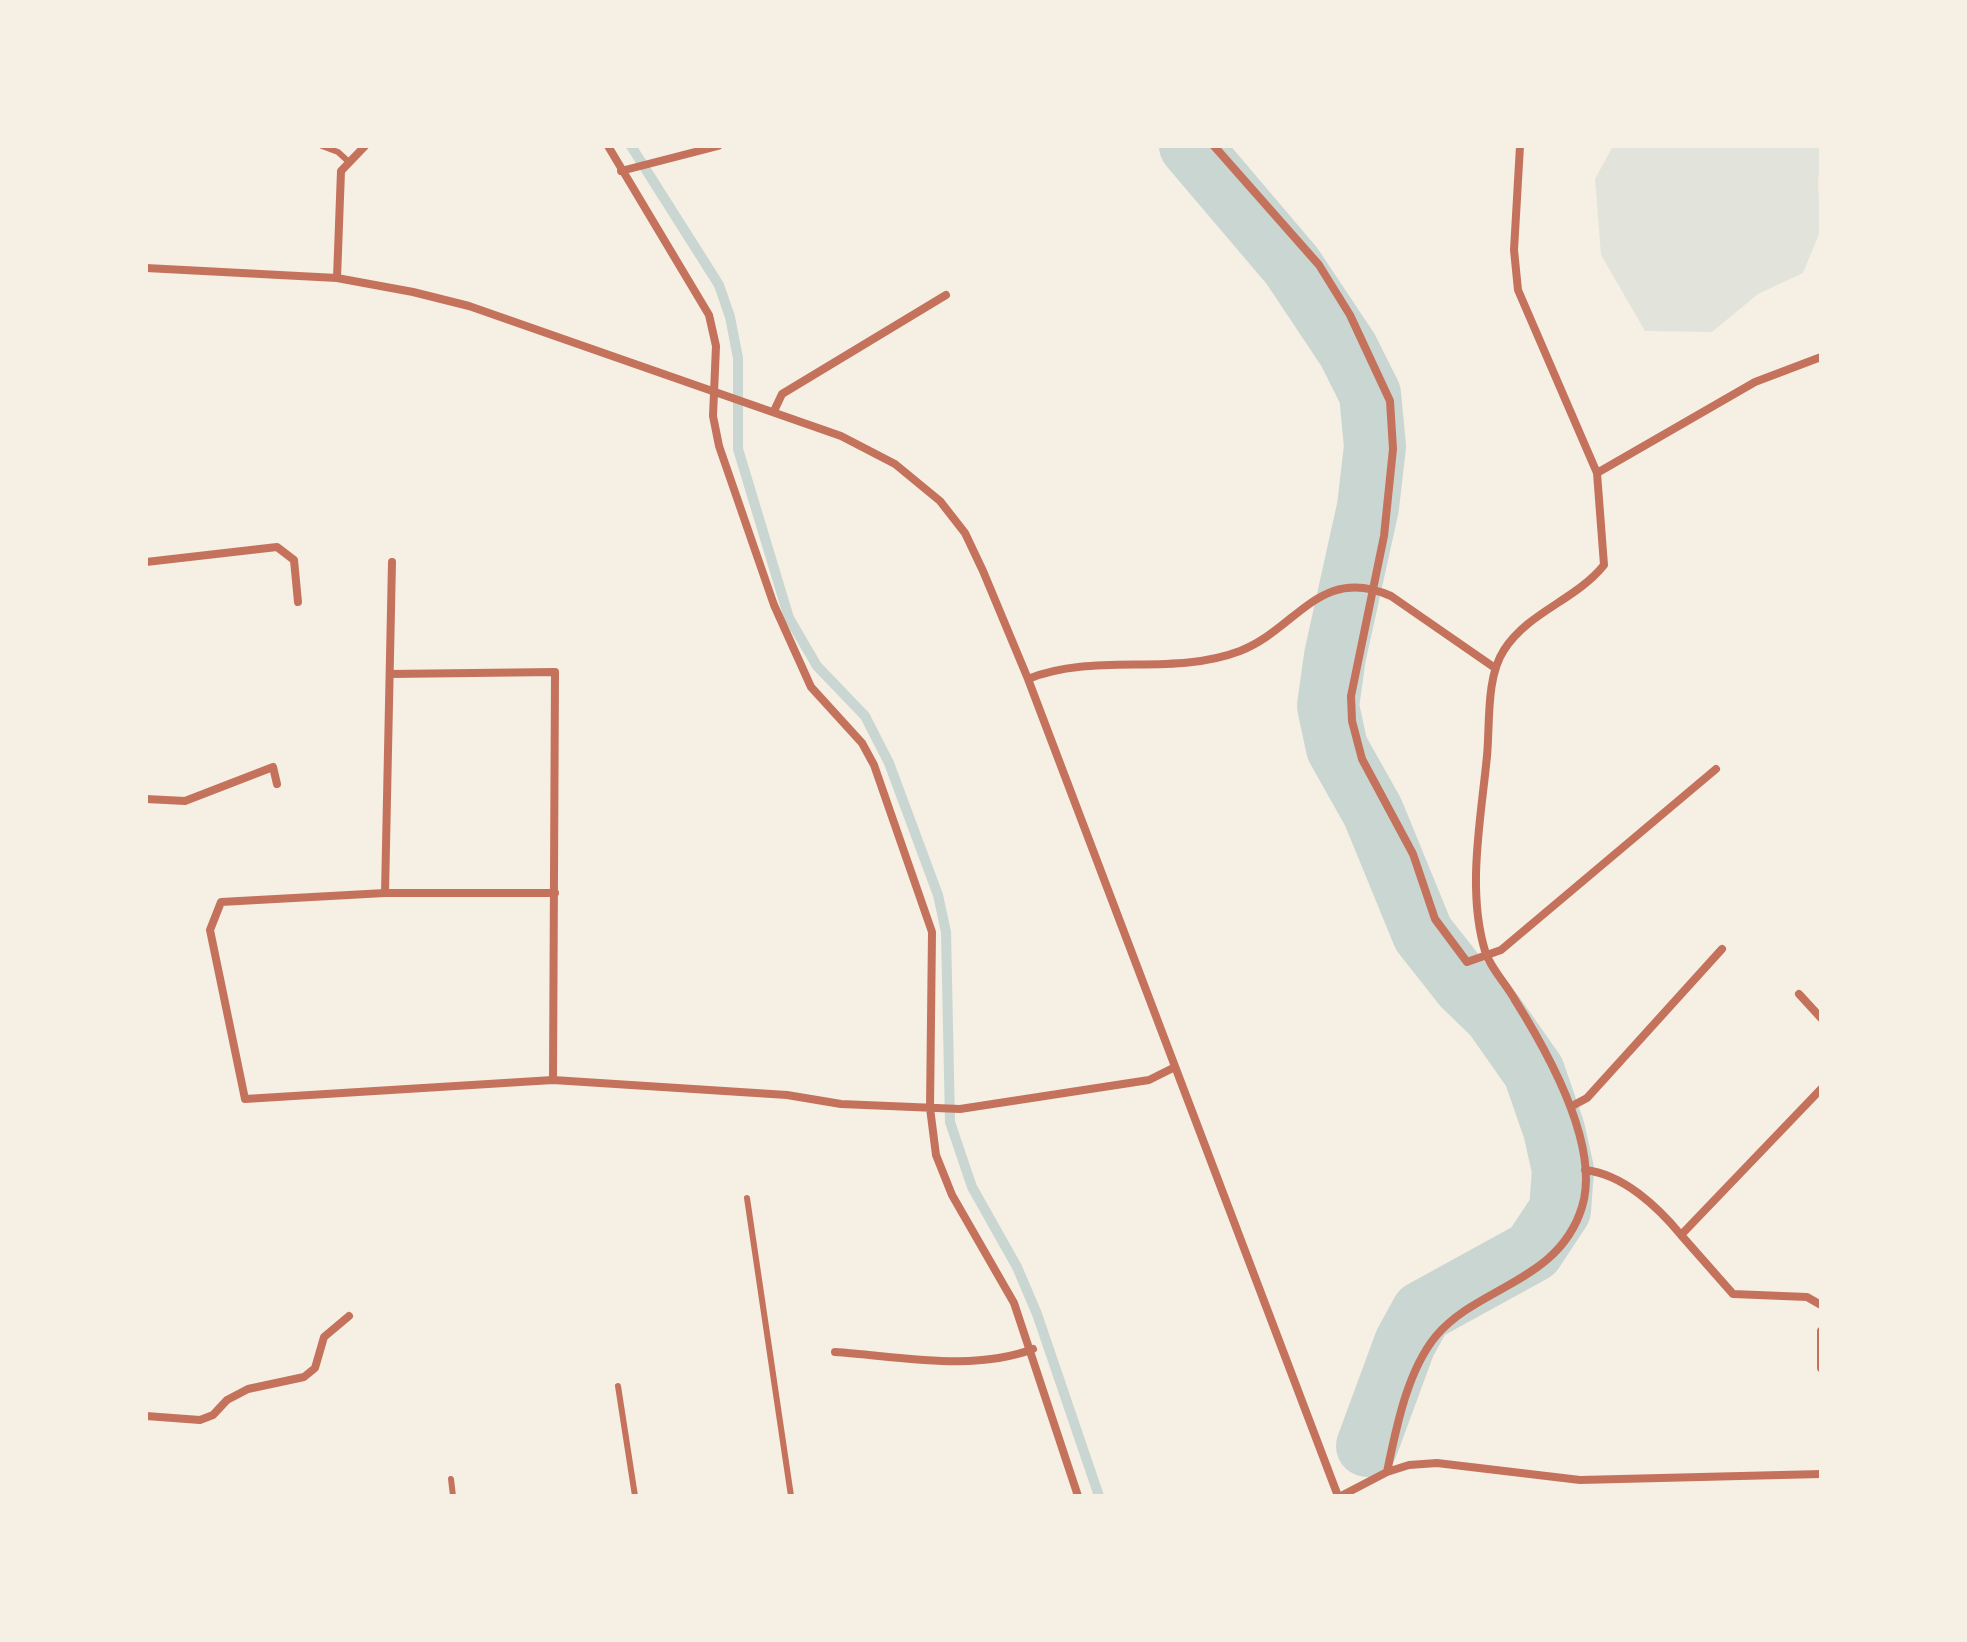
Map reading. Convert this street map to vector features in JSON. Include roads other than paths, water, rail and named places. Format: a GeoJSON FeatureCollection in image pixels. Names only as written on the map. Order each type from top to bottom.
{"type":"FeatureCollection","features":[{"type":"Feature","properties":{"kind":"street"},"geometry":{"type":"LineString","coordinates":[[337,278],[341,171],[365,146]]}},
{"type":"Feature","properties":{"kind":"street"},"geometry":{"type":"LineString","coordinates":[[608,146],[709,315],[716,346],[713,416],[719,446],[774,605],[811,687],[862,743],[874,765],[928,919],[932,932],[930,1108],[936,1155],[952,1195],[1014,1303],[1033,1349],[1078,1496]]}},
{"type":"Feature","properties":{"kind":"street"},"geometry":{"type":"LineString","coordinates":[[621,171],[718,146]]}},
{"type":"Feature","properties":{"kind":"street"},"geometry":{"type":"LineString","coordinates":[[1214,146],[1319,265],[1350,315],[1390,401],[1393,449],[1351,696],[1352,721],[1362,759],[1413,854],[1435,919],[1467,962],[1501,950],[1716,769]]}},
{"type":"Feature","properties":{"kind":"street"},"geometry":{"type":"LineString","coordinates":[[1387,1472],[1420,1363],[1437,1335],[1541,1266],[1568,1239],[1583,1206],[1585,1170],[1572,1106],[1516,1001],[1487,956],[1477,905],[1495,668],[1516,632],[1589,584],[1604,565],[1597,473],[1518,290],[1514,250],[1520,146]]}},
{"type":"Feature","properties":{"kind":"street"},"geometry":{"type":"LineString","coordinates":[[146,268],[337,278],[469,306],[841,436],[895,464],[940,501],[965,533],[1028,679],[1173,1068],[1340,1496],[1387,1472],[1437,1463],[1580,1480],[1821,1474]]}},
{"type":"Feature","properties":{"kind":"street"},"geometry":{"type":"LineString","coordinates":[[774,411],[782,394],[946,295]]}},
{"type":"Feature","properties":{"kind":"street"},"geometry":{"type":"LineString","coordinates":[[1597,473],[1755,382],[1821,357]]}},
{"type":"Feature","properties":{"kind":"street"},"geometry":{"type":"LineString","coordinates":[[146,562],[277,547],[294,560],[298,602]]}},
{"type":"Feature","properties":{"kind":"street"},"geometry":{"type":"LineString","coordinates":[[385,893],[392,562]]}},
{"type":"Feature","properties":{"kind":"street"},"geometry":{"type":"LineString","coordinates":[[1028,679],[1104,665],[1189,663],[1241,650],[1325,593],[1341,586],[1371,588],[1495,668]]}},
{"type":"Feature","properties":{"kind":"street"},"geometry":{"type":"LineString","coordinates":[[390,674],[555,672],[553,1080]]}},
{"type":"Feature","properties":{"kind":"street"},"geometry":{"type":"LineString","coordinates":[[146,799],[185,801],[273,767],[277,784]]}},
{"type":"Feature","properties":{"kind":"street"},"geometry":{"type":"LineString","coordinates":[[555,893],[385,893],[221,902],[210,930],[245,1099],[553,1080],[960,1109],[1149,1080],[1173,1068]]}},
{"type":"Feature","properties":{"kind":"street"},"geometry":{"type":"LineString","coordinates":[[1572,1106],[1587,1098],[1722,949]]}},
{"type":"Feature","properties":{"kind":"street"},"geometry":{"type":"LineString","coordinates":[[1799,994],[1821,1018]]}},
{"type":"Feature","properties":{"kind":"street"},"geometry":{"type":"LineString","coordinates":[[1681,1235],[1821,1089]]}},
{"type":"Feature","properties":{"kind":"street"},"geometry":{"type":"LineString","coordinates":[[1585,1170],[1600,1171],[1658,1207],[1733,1294],[1807,1297],[1821,1305]]}},
{"type":"Feature","properties":{"kind":"street"},"geometry":{"type":"LineString","coordinates":[[146,1416],[200,1420],[213,1415],[227,1400],[248,1389],[304,1377],[315,1368],[324,1337],[349,1316]]}},
{"type":"Feature","properties":{"kind":"street"},"geometry":{"type":"LineString","coordinates":[[1821,1331],[1821,1368]]}},
{"type":"Feature","properties":{"kind":"street"},"geometry":{"type":"LineString","coordinates":[[835,1352],[961,1360],[1011,1357],[1033,1349]]}},
{"type":"Feature","properties":{"kind":"lane"},"geometry":{"type":"LineString","coordinates":[[322,146],[338,152],[349,162]]}},
{"type":"Feature","properties":{"kind":"lane"},"geometry":{"type":"LineString","coordinates":[[747,1198],[791,1496]]}},
{"type":"Feature","properties":{"kind":"lane"},"geometry":{"type":"LineString","coordinates":[[618,1386],[635,1496]]}},
{"type":"Feature","properties":{"kind":"lane"},"geometry":{"type":"LineString","coordinates":[[451,1479],[453,1496]]}},
{"type":"Feature","properties":{"kind":"waterway"},"geometry":{"type":"LineString","coordinates":[[631,146],[719,285],[730,317],[738,358],[738,449],[789,618],[817,666],[865,716],[889,763],[938,895],[946,932],[950,1122],[972,1187],[1017,1267],[1037,1314],[1099,1496]]}},
{"type":"Feature","properties":{"kind":"waterway"},"geometry":{"type":"LineString","coordinates":[[1190,146],[1292,266],[1348,350],[1370,394],[1375,446],[1368,507],[1335,656],[1328,706],[1337,748],[1373,812],[1423,934],[1464,986],[1494,1015],[1534,1072],[1554,1130],[1563,1170],[1560,1210],[1533,1251],[1422,1312],[1405,1343],[1367,1446]]}}]}
